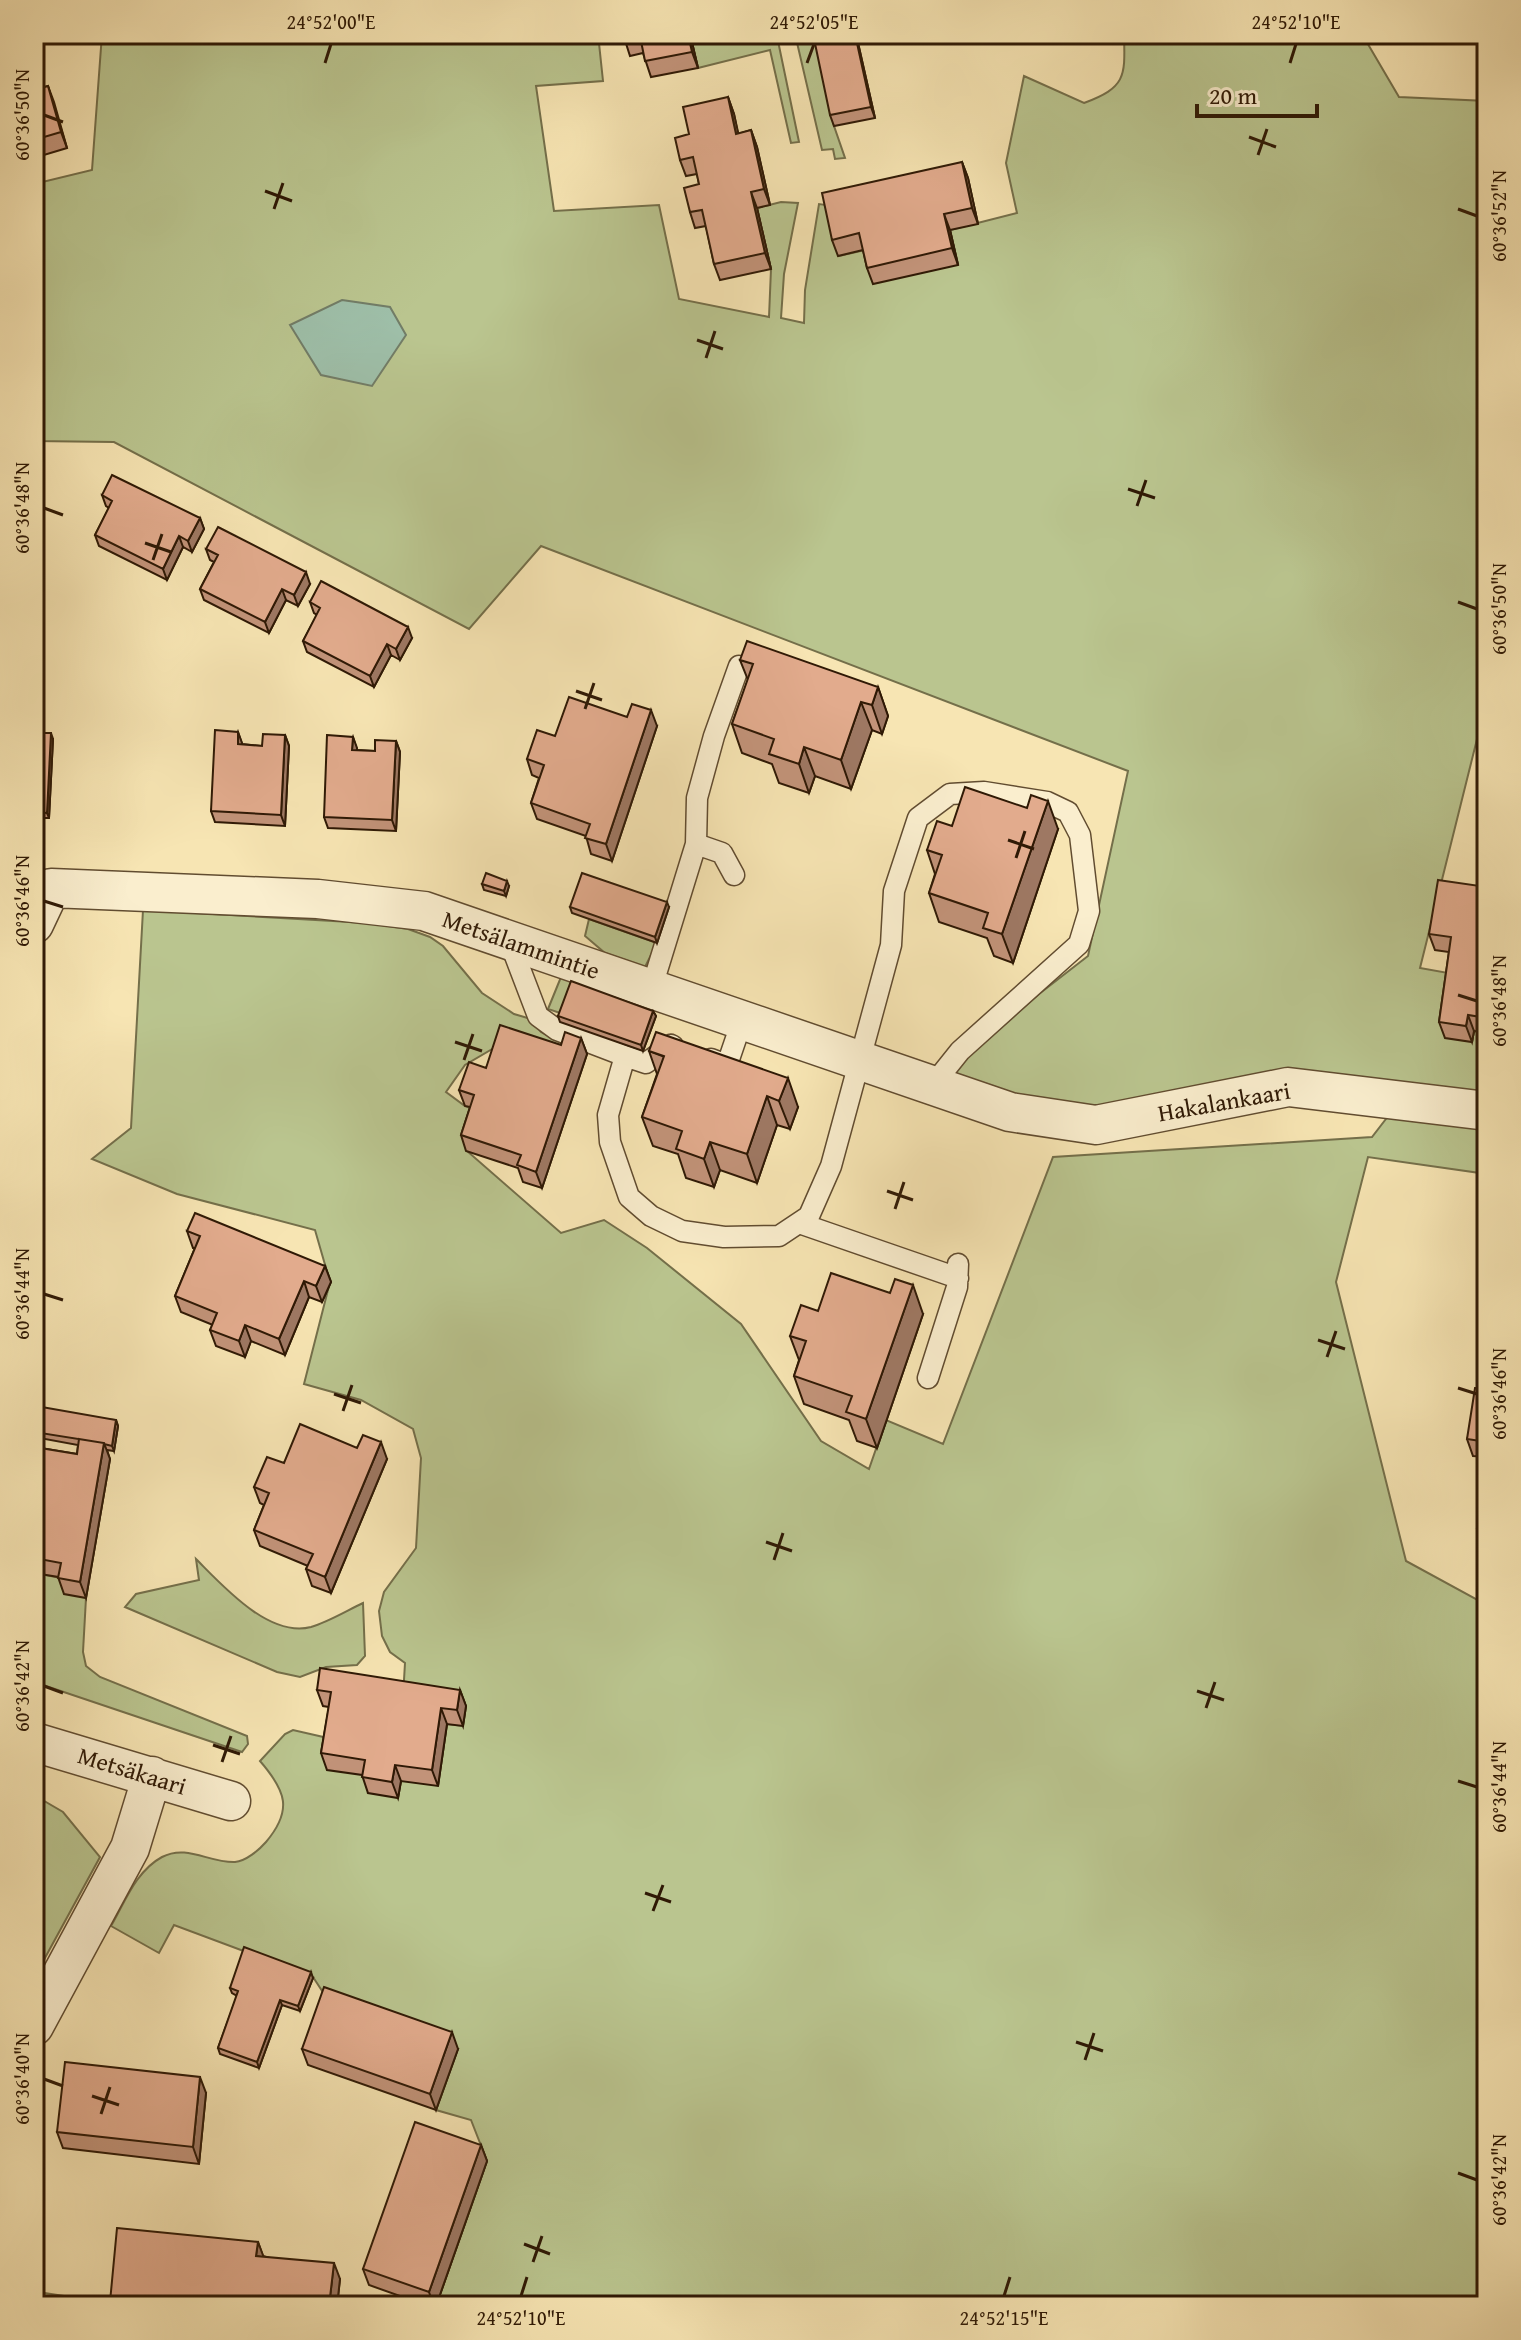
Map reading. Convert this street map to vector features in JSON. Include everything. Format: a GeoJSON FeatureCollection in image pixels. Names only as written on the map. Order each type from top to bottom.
{"type":"FeatureCollection","features":[{"type":"Feature","properties":{"kind":"street","name":"Metsälammintie"},"geometry":{"type":"LineString","coordinates":[[34,924],[43,888],[318,899],[424,911],[1010,1112]]}},
{"type":"Feature","properties":{"kind":"street","name":"Hakalankaari"},"geometry":{"type":"LineString","coordinates":[[1010,1112],[1096,1125],[1288,1087],[1487,1111]]}},
{"type":"Feature","properties":{"kind":"street","name":"Metsäkaari"},"geometry":{"type":"LineString","coordinates":[[34,1742],[231,1801]]}},
{"type":"Feature","properties":{"kind":"street"},"geometry":{"type":"LineString","coordinates":[[34,2026],[130,1848],[152,1776]]}},
{"type":"Feature","properties":{"kind":"lane"},"geometry":{"type":"LineString","coordinates":[[651,990],[696,844],[697,798],[714,736],[739,666]]}},
{"type":"Feature","properties":{"kind":"lane"},"geometry":{"type":"LineString","coordinates":[[625,1056],[608,1115],[610,1142],[629,1197],[651,1216],[682,1231],[724,1237],[779,1236],[809,1216],[831,1166],[891,945],[894,891],[918,818],[950,794],[984,792],[1047,802],[1068,812],[1080,835],[1089,911],[1079,944],[960,1051],[936,1087]]}},
{"type":"Feature","properties":{"kind":"lane"},"geometry":{"type":"LineString","coordinates":[[696,844],[722,853],[734,875]]}},
{"type":"Feature","properties":{"kind":"lane"},"geometry":{"type":"LineString","coordinates":[[509,940],[538,1016],[557,1030],[625,1056],[646,1063],[671,1045],[727,1065],[742,1021]]}},
{"type":"Feature","properties":{"kind":"lane"},"geometry":{"type":"LineString","coordinates":[[799,1223],[864,1238],[958,1271],[957,1287],[928,1378]]}},
{"type":"Feature","properties":{"kind":"green space"},"geometry":{"type":"Polygon","coordinates":[[[102,34],[598,34],[603,81],[536,86],[554,211],[659,205],[679,299],[769,317],[771,269],[757,208],[781,202],[798,203],[784,274],[781,318],[804,323],[805,290],[819,204],[841,207],[839,256],[865,250],[958,264],[950,230],[1017,213],[1006,163],[1024,76],[1084,103],[1116,85],[1123,70],[1124,34],[1362,34],[1399,97],[1487,101],[1487,699],[1420,968],[1454,974],[1472,1042],[1474,1031],[1487,1033],[1487,1092],[1484,1100],[1074,1110],[955,1078],[958,1065],[1088,956],[1128,771],[541,546],[469,629],[114,442],[34,441],[34,184],[92,170],[102,34]]]}},
{"type":"Feature","properties":{"kind":"green space"},"geometry":{"type":"Polygon","coordinates":[[[690,34],[772,35],[778,41],[799,142],[791,143],[770,50],[698,68],[690,34]]]}},
{"type":"Feature","properties":{"kind":"green space"},"geometry":{"type":"Polygon","coordinates":[[[795,34],[814,34],[834,126],[845,158],[835,159],[833,149],[822,150],[795,34]]]}},
{"type":"Feature","properties":{"kind":"green space"},"geometry":{"type":"Polygon","coordinates":[[[143,910],[368,923],[408,929],[430,937],[443,946],[482,993],[514,1014],[531,1019],[541,1032],[571,1048],[506,1041],[465,1065],[446,1092],[465,1106],[480,1111],[467,1151],[561,1233],[604,1220],[647,1248],[741,1324],[821,1441],[869,1469],[886,1420],[943,1444],[1053,1157],[1372,1137],[1389,1115],[1487,1130],[1487,1174],[1368,1157],[1336,1282],[1406,1561],[1487,1605],[1487,2306],[436,2306],[487,2161],[471,2120],[436,2110],[330,2003],[313,1977],[174,1925],[159,1953],[111,1926],[138,1879],[162,1857],[180,1852],[235,1862],[256,1852],[266,1842],[280,1820],[283,1801],[276,1782],[260,1761],[285,1734],[293,1730],[332,1739],[371,1776],[368,1792],[401,1781],[447,1724],[463,1726],[403,1697],[405,1663],[390,1652],[382,1636],[379,1611],[384,1592],[416,1548],[421,1458],[413,1429],[361,1400],[304,1384],[330,1282],[315,1230],[177,1194],[92,1159],[131,1128],[143,910]]]}},
{"type":"Feature","properties":{"kind":"green space"},"geometry":{"type":"Polygon","coordinates":[[[589,919],[657,943],[645,967],[605,953],[585,936],[589,919]]]}},
{"type":"Feature","properties":{"kind":"green space"},"geometry":{"type":"Polygon","coordinates":[[[561,977],[646,1006],[644,1013],[563,1014],[548,1009],[561,977]]]}},
{"type":"Feature","properties":{"kind":"green space"},"geometry":{"type":"Polygon","coordinates":[[[196,1559],[248,1607],[279,1625],[311,1627],[363,1603],[365,1656],[357,1665],[326,1667],[300,1677],[277,1672],[125,1607],[136,1594],[199,1580],[196,1559]]]}},
{"type":"Feature","properties":{"kind":"green space"},"geometry":{"type":"Polygon","coordinates":[[[34,1573],[67,1579],[86,1598],[83,1652],[86,1666],[100,1677],[247,1736],[248,1744],[242,1752],[34,1682],[34,1573]]]}},
{"type":"Feature","properties":{"kind":"green space"},"geometry":{"type":"Polygon","coordinates":[[[34,1795],[63,1812],[100,1857],[34,1978],[34,1795]]]}},
{"type":"Feature","properties":{"kind":"green space"},"geometry":{"type":"Polygon","coordinates":[[[34,2256],[39,2257],[38,2292],[117,2306],[34,2306],[34,2256]]]}},
{"type":"Feature","properties":{"kind":"shaded area"},"geometry":{"type":"Polygon","coordinates":[[[342,300],[390,307],[406,335],[372,386],[321,375],[290,325],[342,300]]]}},
{"type":"Feature","properties":{"kind":"building"},"geometry":{"type":"Polygon","coordinates":[[[623,34],[688,34],[692,52],[645,61],[640,36],[624,40],[623,34]]]}},
{"type":"Feature","properties":{"kind":"building"},"geometry":{"type":"Polygon","coordinates":[[[813,34],[855,34],[871,107],[830,115],[813,34]]]}},
{"type":"Feature","properties":{"kind":"building"},"geometry":{"type":"Polygon","coordinates":[[[48,86],[61,132],[34,140],[34,90],[48,86]]]}},
{"type":"Feature","properties":{"kind":"building"},"geometry":{"type":"Polygon","coordinates":[[[728,97],[736,134],[751,130],[764,189],[751,192],[765,253],[714,264],[702,210],[690,212],[684,188],[699,184],[693,157],[680,160],[675,138],[689,134],[683,107],[728,97]]]}},
{"type":"Feature","properties":{"kind":"building"},"geometry":{"type":"Polygon","coordinates":[[[962,162],[972,208],[944,214],[952,248],[867,268],[859,233],[832,240],[822,193],[962,162]]]}},
{"type":"Feature","properties":{"kind":"building"},"geometry":{"type":"Polygon","coordinates":[[[112,475],[200,518],[188,541],[179,536],[163,569],[95,535],[112,501],[102,495],[112,475]]]}},
{"type":"Feature","properties":{"kind":"building"},"geometry":{"type":"Polygon","coordinates":[[[218,527],[306,572],[294,595],[282,589],[265,622],[200,589],[218,555],[206,549],[218,527]]]}},
{"type":"Feature","properties":{"kind":"building"},"geometry":{"type":"Polygon","coordinates":[[[321,581],[408,627],[396,649],[387,644],[370,676],[303,641],[320,608],[310,602],[321,581]]]}},
{"type":"Feature","properties":{"kind":"building"},"geometry":{"type":"Polygon","coordinates":[[[747,641],[878,687],[872,705],[861,702],[841,760],[804,747],[799,764],[769,754],[774,739],[732,724],[753,664],[740,660],[747,641]]]}},
{"type":"Feature","properties":{"kind":"building"},"geometry":{"type":"Polygon","coordinates":[[[569,697],[627,717],[632,704],[651,710],[606,844],[585,838],[590,824],[531,803],[544,765],[527,759],[537,730],[555,736],[569,697]]]}},
{"type":"Feature","properties":{"kind":"building"},"geometry":{"type":"Polygon","coordinates":[[[215,730],[238,732],[238,744],[262,746],[263,734],[285,735],[281,815],[211,811],[215,730]]]}},
{"type":"Feature","properties":{"kind":"building"},"geometry":{"type":"Polygon","coordinates":[[[34,733],[51,733],[47,813],[34,812],[34,733]]]}},
{"type":"Feature","properties":{"kind":"building"},"geometry":{"type":"Polygon","coordinates":[[[327,735],[353,737],[352,750],[375,751],[375,740],[396,741],[392,820],[324,817],[327,735]]]}},
{"type":"Feature","properties":{"kind":"building"},"geometry":{"type":"Polygon","coordinates":[[[965,787],[1027,808],[1031,795],[1048,801],[1002,934],[983,928],[988,913],[929,893],[942,855],[927,850],[937,821],[952,826],[965,787]]]}},
{"type":"Feature","properties":{"kind":"building"},"geometry":{"type":"Polygon","coordinates":[[[486,873],[507,881],[504,891],[482,884],[486,873]]]}},
{"type":"Feature","properties":{"kind":"building"},"geometry":{"type":"Polygon","coordinates":[[[582,873],[667,902],[655,937],[570,907],[582,873]]]}},
{"type":"Feature","properties":{"kind":"building"},"geometry":{"type":"Polygon","coordinates":[[[1438,880],[1487,887],[1487,1018],[1468,1015],[1466,1026],[1439,1022],[1451,937],[1429,934],[1438,880]]]}},
{"type":"Feature","properties":{"kind":"building"},"geometry":{"type":"Polygon","coordinates":[[[571,981],[653,1011],[641,1045],[558,1016],[571,981]]]}},
{"type":"Feature","properties":{"kind":"building"},"geometry":{"type":"Polygon","coordinates":[[[500,1025],[561,1045],[565,1032],[581,1038],[536,1172],[517,1165],[521,1155],[461,1135],[474,1095],[459,1090],[469,1062],[486,1068],[500,1025]]]}},
{"type":"Feature","properties":{"kind":"building"},"geometry":{"type":"Polygon","coordinates":[[[656,1032],[788,1078],[779,1101],[767,1096],[747,1154],[710,1142],[704,1159],[676,1149],[682,1131],[642,1117],[664,1056],[649,1051],[656,1032]]]}},
{"type":"Feature","properties":{"kind":"building"},"geometry":{"type":"Polygon","coordinates":[[[195,1213],[325,1266],[316,1286],[304,1281],[279,1339],[245,1325],[239,1341],[210,1330],[217,1313],[175,1296],[200,1236],[187,1231],[195,1213]]]}},
{"type":"Feature","properties":{"kind":"building"},"geometry":{"type":"Polygon","coordinates":[[[831,1273],[890,1293],[895,1279],[913,1285],[866,1419],[846,1412],[852,1396],[794,1376],[806,1341],[790,1336],[801,1305],[818,1311],[831,1273]]]}},
{"type":"Feature","properties":{"kind":"building"},"geometry":{"type":"Polygon","coordinates":[[[1475,1388],[1487,1389],[1487,1442],[1467,1439],[1475,1388]]]}},
{"type":"Feature","properties":{"kind":"building"},"geometry":{"type":"Polygon","coordinates":[[[36,1406],[116,1420],[112,1446],[34,1432],[36,1406]]]}},
{"type":"Feature","properties":{"kind":"building"},"geometry":{"type":"Polygon","coordinates":[[[300,1424],[357,1448],[363,1435],[381,1442],[325,1577],[306,1569],[313,1554],[254,1530],[269,1493],[254,1487],[267,1457],[284,1463],[300,1424]]]}},
{"type":"Feature","properties":{"kind":"building"},"geometry":{"type":"Polygon","coordinates":[[[79,1439],[104,1443],[80,1582],[58,1578],[61,1563],[34,1558],[34,1447],[77,1454],[79,1439]]]}},
{"type":"Feature","properties":{"kind":"building"},"geometry":{"type":"Polygon","coordinates":[[[1487,1462],[1487,1529],[1477,1528],[1487,1462]]]}},
{"type":"Feature","properties":{"kind":"building"},"geometry":{"type":"Polygon","coordinates":[[[320,1668],[460,1690],[457,1710],[441,1708],[432,1770],[395,1765],[392,1782],[362,1777],[365,1760],[321,1753],[331,1692],[317,1690],[320,1668]]]}},
{"type":"Feature","properties":{"kind":"building"},"geometry":{"type":"Polygon","coordinates":[[[244,1947],[311,1972],[298,2006],[280,2000],[257,2062],[218,2048],[238,1991],[230,1988],[244,1947]]]}},
{"type":"Feature","properties":{"kind":"building"},"geometry":{"type":"Polygon","coordinates":[[[324,1987],[452,2032],[430,2094],[302,2049],[324,1987]]]}},
{"type":"Feature","properties":{"kind":"building"},"geometry":{"type":"Polygon","coordinates":[[[65,2062],[200,2077],[193,2147],[57,2132],[65,2062]]]}},
{"type":"Feature","properties":{"kind":"building"},"geometry":{"type":"Polygon","coordinates":[[[415,2122],[481,2145],[429,2292],[363,2269],[415,2122]]]}},
{"type":"Feature","properties":{"kind":"building"},"geometry":{"type":"Polygon","coordinates":[[[117,2228],[258,2242],[256,2256],[334,2263],[329,2306],[149,2306],[110,2302],[117,2228]]]}}]}
